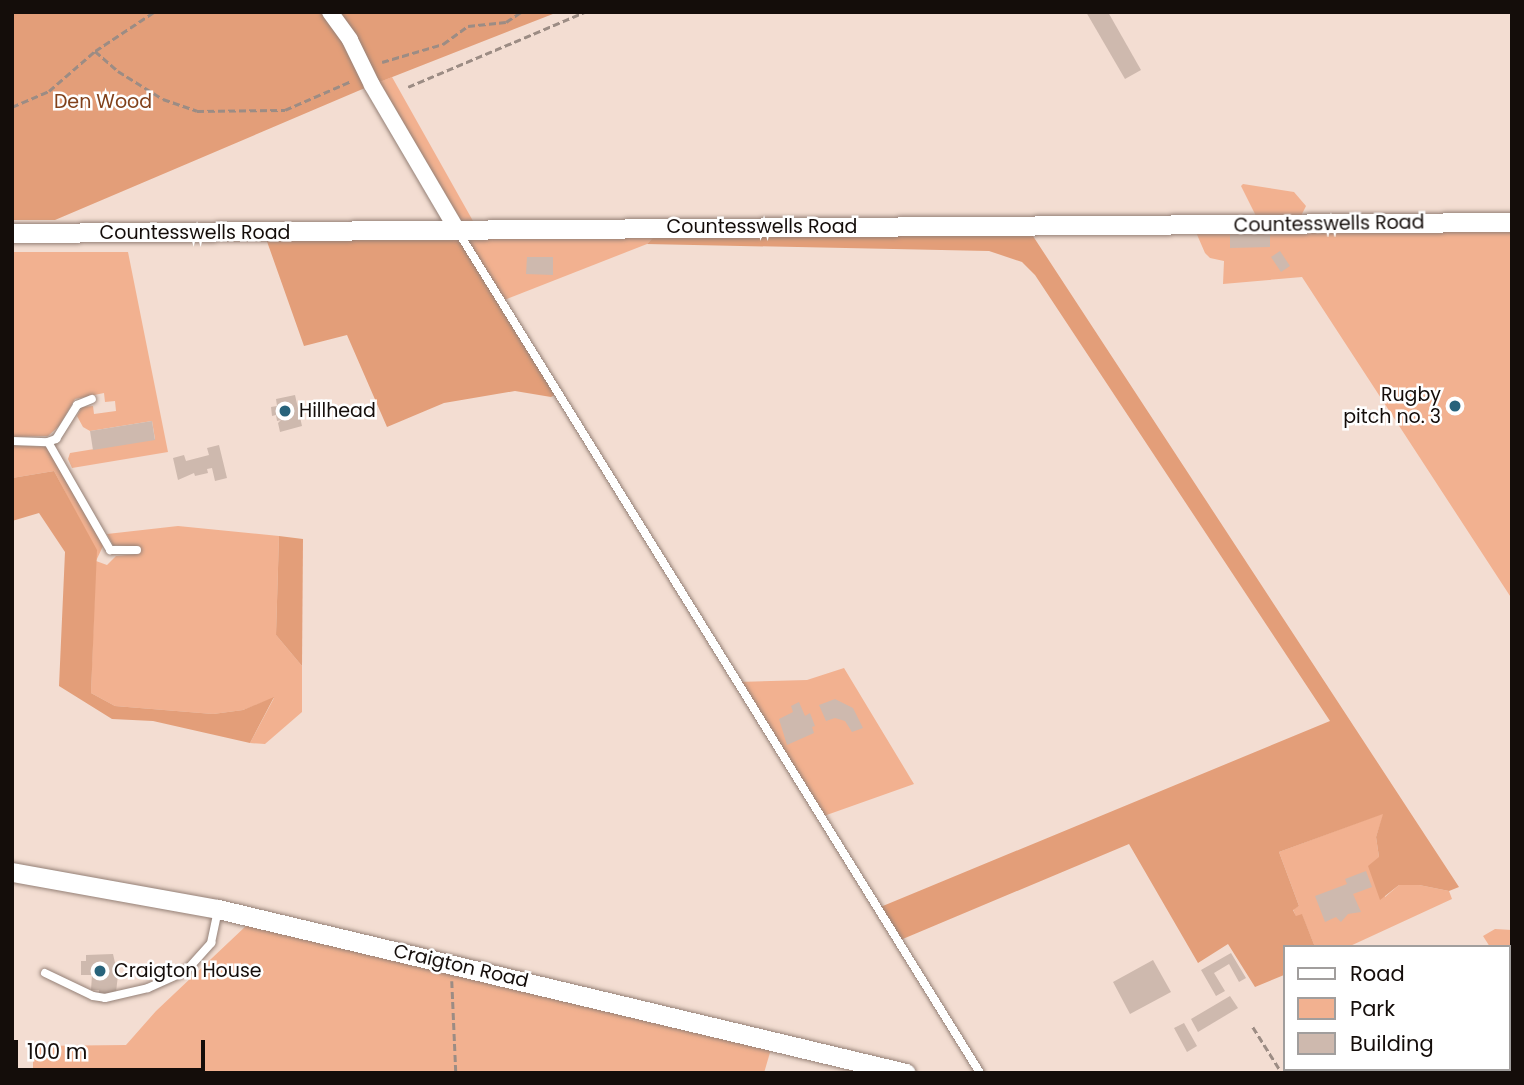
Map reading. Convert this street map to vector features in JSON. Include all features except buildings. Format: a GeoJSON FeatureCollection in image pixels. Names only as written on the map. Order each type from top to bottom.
{"type":"FeatureCollection","features":[{"type":"Feature","properties":{"kind":"street"},"geometry":{"type":"LineString","coordinates":[[330,12],[350,40],[372,85],[457,230]]}},
{"type":"Feature","properties":{"kind":"street","name":"Countesswells Road"},"geometry":{"type":"LineString","coordinates":[[12,233],[1512,222]]}},
{"type":"Feature","properties":{"kind":"street","name":"Craigton Road"},"geometry":{"type":"LineString","coordinates":[[12,872],[218,909],[906,1073]]}},
{"type":"Feature","properties":{"kind":"lane"},"geometry":{"type":"LineString","coordinates":[[457,230],[980,1073]]}},
{"type":"Feature","properties":{"kind":"lane"},"geometry":{"type":"LineString","coordinates":[[12,441],[48,442],[60,436],[77,405],[92,400]]}},
{"type":"Feature","properties":{"kind":"lane"},"geometry":{"type":"LineString","coordinates":[[48,442],[110,550]]}},
{"type":"Feature","properties":{"kind":"lane"},"geometry":{"type":"LineString","coordinates":[[110,550],[137,550]]}},
{"type":"Feature","properties":{"kind":"lane"},"geometry":{"type":"LineString","coordinates":[[103,560],[110,550]]}},
{"type":"Feature","properties":{"kind":"lane"},"geometry":{"type":"LineString","coordinates":[[45,973],[93,996],[105,998],[149,988],[186,971],[211,943],[218,909]]}},
{"type":"Feature","properties":{"kind":"path"},"geometry":{"type":"LineString","coordinates":[[12,107],[49,91],[95,51],[154,12]]}},
{"type":"Feature","properties":{"kind":"path"},"geometry":{"type":"LineString","coordinates":[[382,62],[443,44],[468,26],[506,22],[521,12]]}},
{"type":"Feature","properties":{"kind":"path"},"geometry":{"type":"LineString","coordinates":[[408,87],[585,12]]}},
{"type":"Feature","properties":{"kind":"path"},"geometry":{"type":"LineString","coordinates":[[95,51],[118,71],[163,99],[197,111],[285,110],[351,81]]}},
{"type":"Feature","properties":{"kind":"path"},"geometry":{"type":"LineString","coordinates":[[451,963],[456,1073]]}},
{"type":"Feature","properties":{"kind":"path"},"geometry":{"type":"LineString","coordinates":[[1253,1027],[1282,1073]]}},
{"type":"Feature","properties":{"kind":"green space","name":"Den Wood"},"geometry":{"type":"Polygon","coordinates":[[[12,12],[558,12],[372,85],[55,220],[12,220],[12,12]]]}},
{"type":"Feature","properties":{"kind":"green space"},"geometry":{"type":"Polygon","coordinates":[[[392,77],[473,221],[457,222],[372,85],[392,77]]]}},
{"type":"Feature","properties":{"kind":"green space"},"geometry":{"type":"Polygon","coordinates":[[[1243,184],[1294,192],[1306,206],[1301,216],[1256,216],[1241,186],[1243,184]]]}},
{"type":"Feature","properties":{"kind":"green space"},"geometry":{"type":"Polygon","coordinates":[[[662,228],[647,244],[499,302],[457,230],[662,228]]]}},
{"type":"Feature","properties":{"kind":"green space"},"geometry":{"type":"Polygon","coordinates":[[[662,228],[1031,233],[1459,887],[1449,891],[1419,885],[1399,885],[1380,900],[1368,866],[1379,857],[1376,837],[1383,814],[1279,852],[1299,906],[1293,910],[1296,916],[1302,914],[1314,945],[1282,945],[1282,976],[1255,987],[1228,944],[1198,963],[1129,844],[898,941],[878,908],[1330,721],[1035,275],[1022,262],[989,251],[647,244],[662,228]]]}},
{"type":"Feature","properties":{"kind":"green space"},"geometry":{"type":"Polygon","coordinates":[[[1512,228],[1512,599],[1302,277],[1223,284],[1224,261],[1210,258],[1205,253],[1195,230],[1512,228]]]}},
{"type":"Feature","properties":{"kind":"green space"},"geometry":{"type":"Polygon","coordinates":[[[457,230],[557,394],[551,397],[515,391],[444,403],[387,427],[347,335],[304,346],[264,233],[457,230]]]}},
{"type":"Feature","properties":{"kind":"green space"},"geometry":{"type":"Polygon","coordinates":[[[12,252],[128,252],[168,452],[72,468],[68,459],[70,453],[155,439],[152,421],[90,431],[83,427],[77,416],[82,407],[93,406],[94,414],[116,411],[115,401],[105,402],[104,393],[75,399],[59,426],[48,436],[12,437],[12,252]]]}},
{"type":"Feature","properties":{"kind":"green space"},"geometry":{"type":"Polygon","coordinates":[[[12,445],[46,447],[50,450],[103,546],[96,561],[107,565],[116,556],[139,554],[140,547],[113,545],[107,534],[178,526],[279,536],[276,635],[302,666],[302,712],[265,744],[250,743],[274,698],[243,710],[213,714],[115,706],[91,693],[96,550],[54,471],[12,478],[12,445]]]}},
{"type":"Feature","properties":{"kind":"green space"},"geometry":{"type":"Polygon","coordinates":[[[54,471],[97,550],[91,693],[115,706],[213,714],[243,710],[274,697],[250,743],[153,721],[112,719],[59,686],[65,552],[39,513],[12,521],[12,478],[54,471]]]}},
{"type":"Feature","properties":{"kind":"green space"},"geometry":{"type":"Polygon","coordinates":[[[279,536],[303,539],[302,666],[276,635],[279,536]]]}},
{"type":"Feature","properties":{"kind":"green space"},"geometry":{"type":"Polygon","coordinates":[[[844,668],[914,784],[821,817],[737,682],[807,680],[844,668]]]}},
{"type":"Feature","properties":{"kind":"green space"},"geometry":{"type":"Polygon","coordinates":[[[1384,813],[1376,837],[1385,897],[1399,885],[1419,885],[1449,891],[1452,899],[1352,945],[1314,945],[1302,915],[1296,917],[1293,909],[1299,906],[1279,852],[1384,813]]]}},
{"type":"Feature","properties":{"kind":"green space"},"geometry":{"type":"Polygon","coordinates":[[[247,925],[771,1049],[764,1073],[33,1073],[33,1046],[126,1045],[156,1011],[247,925]]]}},
{"type":"Feature","properties":{"kind":"green space"},"geometry":{"type":"Polygon","coordinates":[[[1495,929],[1512,930],[1512,980],[1510,945],[1489,945],[1483,936],[1495,929]]]}},
{"type":"Feature","properties":{"kind":"place","name":"Rugby pitch no. 3"},"geometry":{"type":"Point","coordinates":[1455,406]}},
{"type":"Feature","properties":{"kind":"place","name":"Hillhead"},"geometry":{"type":"Point","coordinates":[285,411]}},
{"type":"Feature","properties":{"kind":"place","name":"Craigton House"},"geometry":{"type":"Point","coordinates":[100,971]}}]}
